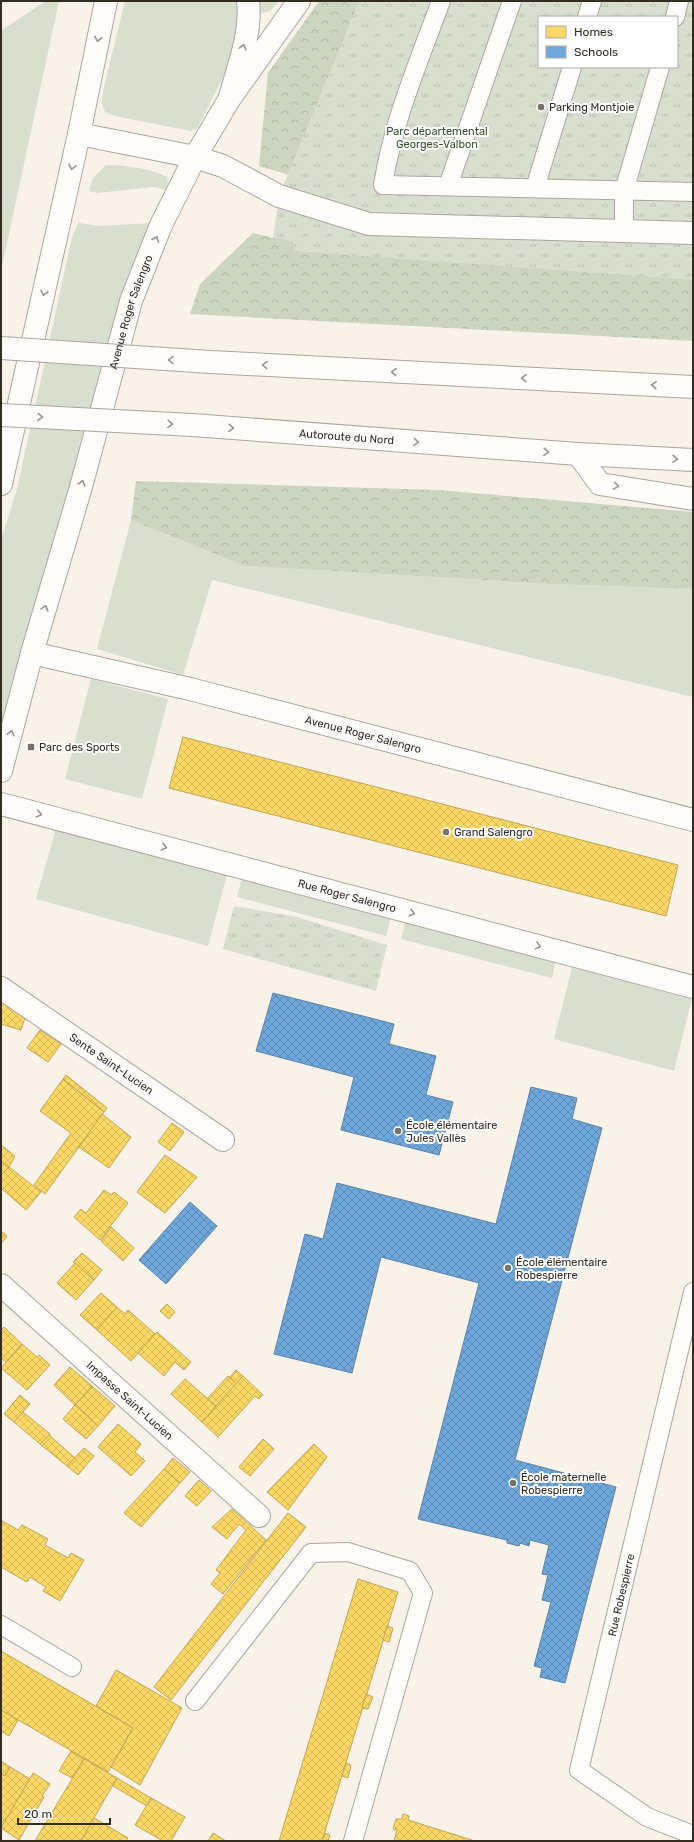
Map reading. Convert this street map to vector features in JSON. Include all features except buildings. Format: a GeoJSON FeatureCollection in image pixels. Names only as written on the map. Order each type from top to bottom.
{"type":"FeatureCollection","features":[{"type":"Feature","properties":{"kind":"main road"},"geometry":{"type":"LineString","coordinates":[[1,484],[79,134],[106,1]]}},
{"type":"Feature","properties":{"kind":"main road"},"geometry":{"type":"LineString","coordinates":[[230,98],[246,35],[249,11],[248,1]]}},
{"type":"Feature","properties":{"kind":"main road","name":"Avenue Roger Salengro"},"geometry":{"type":"LineString","coordinates":[[1,771],[32,653],[81,487],[131,301],[161,225],[196,157],[230,98],[299,1]]}},
{"type":"Feature","properties":{"kind":"main road"},"geometry":{"type":"LineString","coordinates":[[79,134],[196,157],[223,166],[279,196],[369,224],[693,233]]}},
{"type":"Feature","properties":{"kind":"main road"},"geometry":{"type":"LineString","coordinates":[[1,348],[210,362],[693,387]]}},
{"type":"Feature","properties":{"kind":"main road","name":"Autoroute du Nord"},"geometry":{"type":"LineString","coordinates":[[1,415],[192,425],[578,454],[693,460]]}},
{"type":"Feature","properties":{"kind":"main road"},"geometry":{"type":"LineString","coordinates":[[578,454],[600,484],[693,499]]}},
{"type":"Feature","properties":{"kind":"main road","name":"Avenue Roger Salengro"},"geometry":{"type":"LineString","coordinates":[[32,653],[190,689],[693,820]]}},
{"type":"Feature","properties":{"kind":"main road","name":"Rue Roger Salengro"},"geometry":{"type":"LineString","coordinates":[[1,804],[693,987]]}},
{"type":"Feature","properties":{"kind":"main road","name":"Sente Saint-Lucien"},"geometry":{"type":"LineString","coordinates":[[1,988],[223,1140]]}},
{"type":"Feature","properties":{"kind":"main road","name":"Impasse Saint-Lucien"},"geometry":{"type":"LineString","coordinates":[[1,1285],[259,1516]]}},
{"type":"Feature","properties":{"kind":"lane"},"geometry":{"type":"LineString","coordinates":[[441,1],[414,73],[388,153],[384,185],[624,191],[692,189]]}},
{"type":"Feature","properties":{"kind":"lane"},"geometry":{"type":"LineString","coordinates":[[448,186],[512,1]]}},
{"type":"Feature","properties":{"kind":"lane"},"geometry":{"type":"LineString","coordinates":[[587,16],[592,1]]}},
{"type":"Feature","properties":{"kind":"lane"},"geometry":{"type":"LineString","coordinates":[[675,16],[679,1]]}},
{"type":"Feature","properties":{"kind":"lane"},"geometry":{"type":"LineString","coordinates":[[535,188],[572,68]]}},
{"type":"Feature","properties":{"kind":"lane"},"geometry":{"type":"LineString","coordinates":[[624,231],[624,191],[660,68]]}},
{"type":"Feature","properties":{"kind":"lane","name":"Rue Robespierre"},"geometry":{"type":"LineString","coordinates":[[693,1292],[579,1770],[647,1817],[693,1835]]}},
{"type":"Feature","properties":{"kind":"lane"},"geometry":{"type":"LineString","coordinates":[[195,1701],[311,1553],[348,1552],[410,1571],[423,1592],[353,1841]]}},
{"type":"Feature","properties":{"kind":"lane"},"geometry":{"type":"LineString","coordinates":[[1,1625],[72,1667]]}},
{"type":"Feature","properties":{"kind":"green space"},"geometry":{"type":"Polygon","coordinates":[[[45,1],[59,1],[1,271],[1,31],[45,1]]]}},
{"type":"Feature","properties":{"kind":"green space"},"geometry":{"type":"Polygon","coordinates":[[[125,1],[237,1],[238,34],[224,75],[197,129],[191,131],[115,116],[105,112],[102,104],[103,91],[125,1]]]}},
{"type":"Feature","properties":{"kind":"green space"},"geometry":{"type":"Polygon","coordinates":[[[257,1],[279,1],[271,10],[260,13],[257,1]]]}},
{"type":"Feature","properties":{"kind":"green space"},"geometry":{"type":"Polygon","coordinates":[[[319,1],[425,1],[367,198],[259,166],[268,73],[319,1]]]}},
{"type":"Feature","properties":{"kind":"green space","name":"Parc départemental Georges-Valbon"},"geometry":{"type":"Polygon","coordinates":[[[359,1],[693,1],[693,280],[293,251],[292,241],[273,238],[279,196],[359,1]]]}},
{"type":"Feature","properties":{"kind":"green space"},"geometry":{"type":"Polygon","coordinates":[[[106,165],[153,171],[167,177],[168,183],[166,190],[154,187],[97,193],[89,191],[93,178],[106,165]]]}},
{"type":"Feature","properties":{"kind":"green space"},"geometry":{"type":"Polygon","coordinates":[[[78,223],[100,226],[151,223],[126,281],[54,553],[1,737],[1,540],[17,489],[72,237],[78,223]]]}},
{"type":"Feature","properties":{"kind":"green space"},"geometry":{"type":"Polygon","coordinates":[[[253,233],[274,238],[693,271],[693,341],[190,314],[200,284],[253,233]]]}},
{"type":"Feature","properties":{"kind":"green space"},"geometry":{"type":"Polygon","coordinates":[[[136,481],[439,490],[693,512],[693,589],[551,584],[245,566],[131,520],[136,481]]]}},
{"type":"Feature","properties":{"kind":"green space"},"geometry":{"type":"Polygon","coordinates":[[[131,520],[245,566],[551,584],[693,589],[693,697],[212,580],[183,675],[97,649],[131,520]]]}},
{"type":"Feature","properties":{"kind":"green space"},"geometry":{"type":"Polygon","coordinates":[[[91,679],[168,699],[142,799],[65,779],[91,679]]]}},
{"type":"Feature","properties":{"kind":"green space"},"geometry":{"type":"Polygon","coordinates":[[[57,825],[228,871],[208,946],[36,899],[57,825]]]}},
{"type":"Feature","properties":{"kind":"green space"},"geometry":{"type":"Polygon","coordinates":[[[243,874],[392,913],[386,936],[237,897],[243,874]]]}},
{"type":"Feature","properties":{"kind":"green space"},"geometry":{"type":"Polygon","coordinates":[[[234,906],[297,917],[387,945],[376,991],[223,949],[234,906]]]}},
{"type":"Feature","properties":{"kind":"green space"},"geometry":{"type":"Polygon","coordinates":[[[407,916],[557,956],[552,978],[401,939],[407,916]]]}},
{"type":"Feature","properties":{"kind":"green space"},"geometry":{"type":"Polygon","coordinates":[[[574,960],[693,994],[674,1071],[554,1039],[574,960]]]}},
{"type":"Feature","properties":{"kind":"place","name":"Parking Montjoie"},"geometry":{"type":"Point","coordinates":[541,107]}},
{"type":"Feature","properties":{"kind":"place","name":"Parc des Sports"},"geometry":{"type":"Point","coordinates":[31,747]}},
{"type":"Feature","properties":{"kind":"place","name":"Grand Salengro"},"geometry":{"type":"Point","coordinates":[446,832]}},
{"type":"Feature","properties":{"kind":"place","name":"École élémentaire Jules Vallès"},"geometry":{"type":"Point","coordinates":[398,1131]}},
{"type":"Feature","properties":{"kind":"place","name":"École élémentaire Robespierre"},"geometry":{"type":"Point","coordinates":[508,1268]}},
{"type":"Feature","properties":{"kind":"place","name":"École maternelle Robespierre"},"geometry":{"type":"Point","coordinates":[513,1483]}}]}
